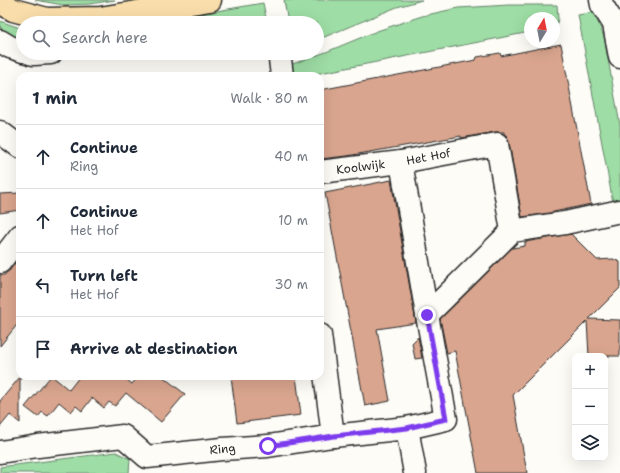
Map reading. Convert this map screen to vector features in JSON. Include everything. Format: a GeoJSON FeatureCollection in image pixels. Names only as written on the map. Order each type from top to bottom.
{"type":"FeatureCollection","features":[{"type":"Feature","properties":{"kind":"main road"},"geometry":{"type":"LineString","coordinates":[[112,16],[210,0]]}},
{"type":"Feature","properties":{"kind":"main road"},"geometry":{"type":"LineString","coordinates":[[0,2],[13,10],[36,16]]}},
{"type":"Feature","properties":{"kind":"street"},"geometry":{"type":"LineString","coordinates":[[601,0],[602,5],[617,14],[620,57]]}},
{"type":"Feature","properties":{"kind":"street"},"geometry":{"type":"LineString","coordinates":[[0,132],[16,144]]}},
{"type":"Feature","properties":{"kind":"street","name":"Het Hof"},"geometry":{"type":"LineString","coordinates":[[407,428],[446,419],[401,162],[497,144],[512,231]]}},
{"type":"Feature","properties":{"kind":"street","name":"Koolwijk"},"geometry":{"type":"LineString","coordinates":[[324,172],[401,162]]}},
{"type":"Feature","properties":{"kind":"street"},"geometry":{"type":"LineString","coordinates":[[427,315],[512,231],[565,223],[620,211]]}},
{"type":"Feature","properties":{"kind":"street"},"geometry":{"type":"LineString","coordinates":[[0,262],[16,241]]}},
{"type":"Feature","properties":{"kind":"street"},"geometry":{"type":"LineString","coordinates":[[324,365],[334,436]]}},
{"type":"Feature","properties":{"kind":"street"},"geometry":{"type":"LineString","coordinates":[[407,428],[415,473]]}},
{"type":"Feature","properties":{"kind":"street","name":"Ring"},"geometry":{"type":"LineString","coordinates":[[0,452],[123,436],[147,457],[268,446],[334,436],[407,428]]}},
{"type":"Feature","properties":{"kind":"green space"},"geometry":{"type":"Polygon","coordinates":[[[35,0],[115,0],[90,4],[63,5],[35,0]]]}},
{"type":"Feature","properties":{"kind":"green space"},"geometry":{"type":"Polygon","coordinates":[[[284,0],[422,0],[397,7],[324,37],[324,16],[287,16],[284,0]]]}},
{"type":"Feature","properties":{"kind":"green space"},"geometry":{"type":"Polygon","coordinates":[[[263,3],[266,16],[188,16],[263,3]]]}},
{"type":"Feature","properties":{"kind":"green space"},"geometry":{"type":"Polygon","coordinates":[[[509,5],[557,5],[558,12],[524,12],[524,33],[324,72],[286,72],[287,66],[304,60],[324,60],[324,53],[377,31],[422,16],[458,8],[509,5]]]}},
{"type":"Feature","properties":{"kind":"green space"},"geometry":{"type":"Polygon","coordinates":[[[594,12],[604,37],[620,125],[620,203],[614,208],[578,15],[594,12]]]}},
{"type":"Feature","properties":{"kind":"green space"},"geometry":{"type":"Polygon","coordinates":[[[0,21],[16,27],[16,41],[0,27],[0,21]]]}},
{"type":"Feature","properties":{"kind":"green space"},"geometry":{"type":"Polygon","coordinates":[[[116,452],[130,459],[129,473],[0,473],[0,467],[116,452]]]}},
{"type":"Feature","properties":{"kind":"building"},"geometry":{"type":"Polygon","coordinates":[[[561,44],[591,204],[522,217],[509,142],[504,132],[495,132],[461,138],[461,136],[347,156],[324,159],[324,89],[476,60],[477,57],[500,53],[501,56],[541,48],[560,48],[561,44]]]}},
{"type":"Feature","properties":{"kind":"building"},"geometry":{"type":"Polygon","coordinates":[[[391,180],[416,323],[377,329],[390,401],[365,406],[325,193],[391,180]]]}},
{"type":"Feature","properties":{"kind":"building"},"geometry":{"type":"Polygon","coordinates":[[[16,193],[16,211],[0,213],[0,194],[16,193]]]}},
{"type":"Feature","properties":{"kind":"building"},"geometry":{"type":"Polygon","coordinates":[[[571,234],[597,260],[613,259],[620,262],[620,288],[589,319],[620,320],[620,356],[608,356],[608,353],[589,353],[587,321],[513,395],[527,473],[478,473],[455,351],[447,353],[440,319],[512,248],[525,246],[525,242],[571,234]]]}},
{"type":"Feature","properties":{"kind":"building"},"geometry":{"type":"Polygon","coordinates":[[[16,262],[16,326],[0,346],[0,275],[4,275],[16,262]]]}},
{"type":"Feature","properties":{"kind":"building"},"geometry":{"type":"Polygon","coordinates":[[[418,337],[422,358],[415,359],[412,343],[418,337]]]}},
{"type":"Feature","properties":{"kind":"building"},"geometry":{"type":"Polygon","coordinates":[[[18,380],[20,380],[20,423],[10,415],[0,427],[0,401],[18,380]]]}},
{"type":"Feature","properties":{"kind":"building"},"geometry":{"type":"Polygon","coordinates":[[[48,380],[57,380],[69,390],[77,380],[127,380],[132,384],[136,380],[167,380],[185,394],[161,422],[126,393],[115,406],[109,402],[104,408],[92,398],[82,411],[76,406],[71,412],[59,402],[48,416],[42,412],[38,417],[25,407],[48,380]]]}},
{"type":"Feature","properties":{"kind":"building"},"geometry":{"type":"Polygon","coordinates":[[[232,380],[297,380],[301,415],[237,423],[232,380]]]}},
{"type":"Feature","properties":{"kind":"route"},"geometry":{"type":"LineString","coordinates":[[268,446],[334,436],[407,428],[446,419],[427,315]]}}]}
